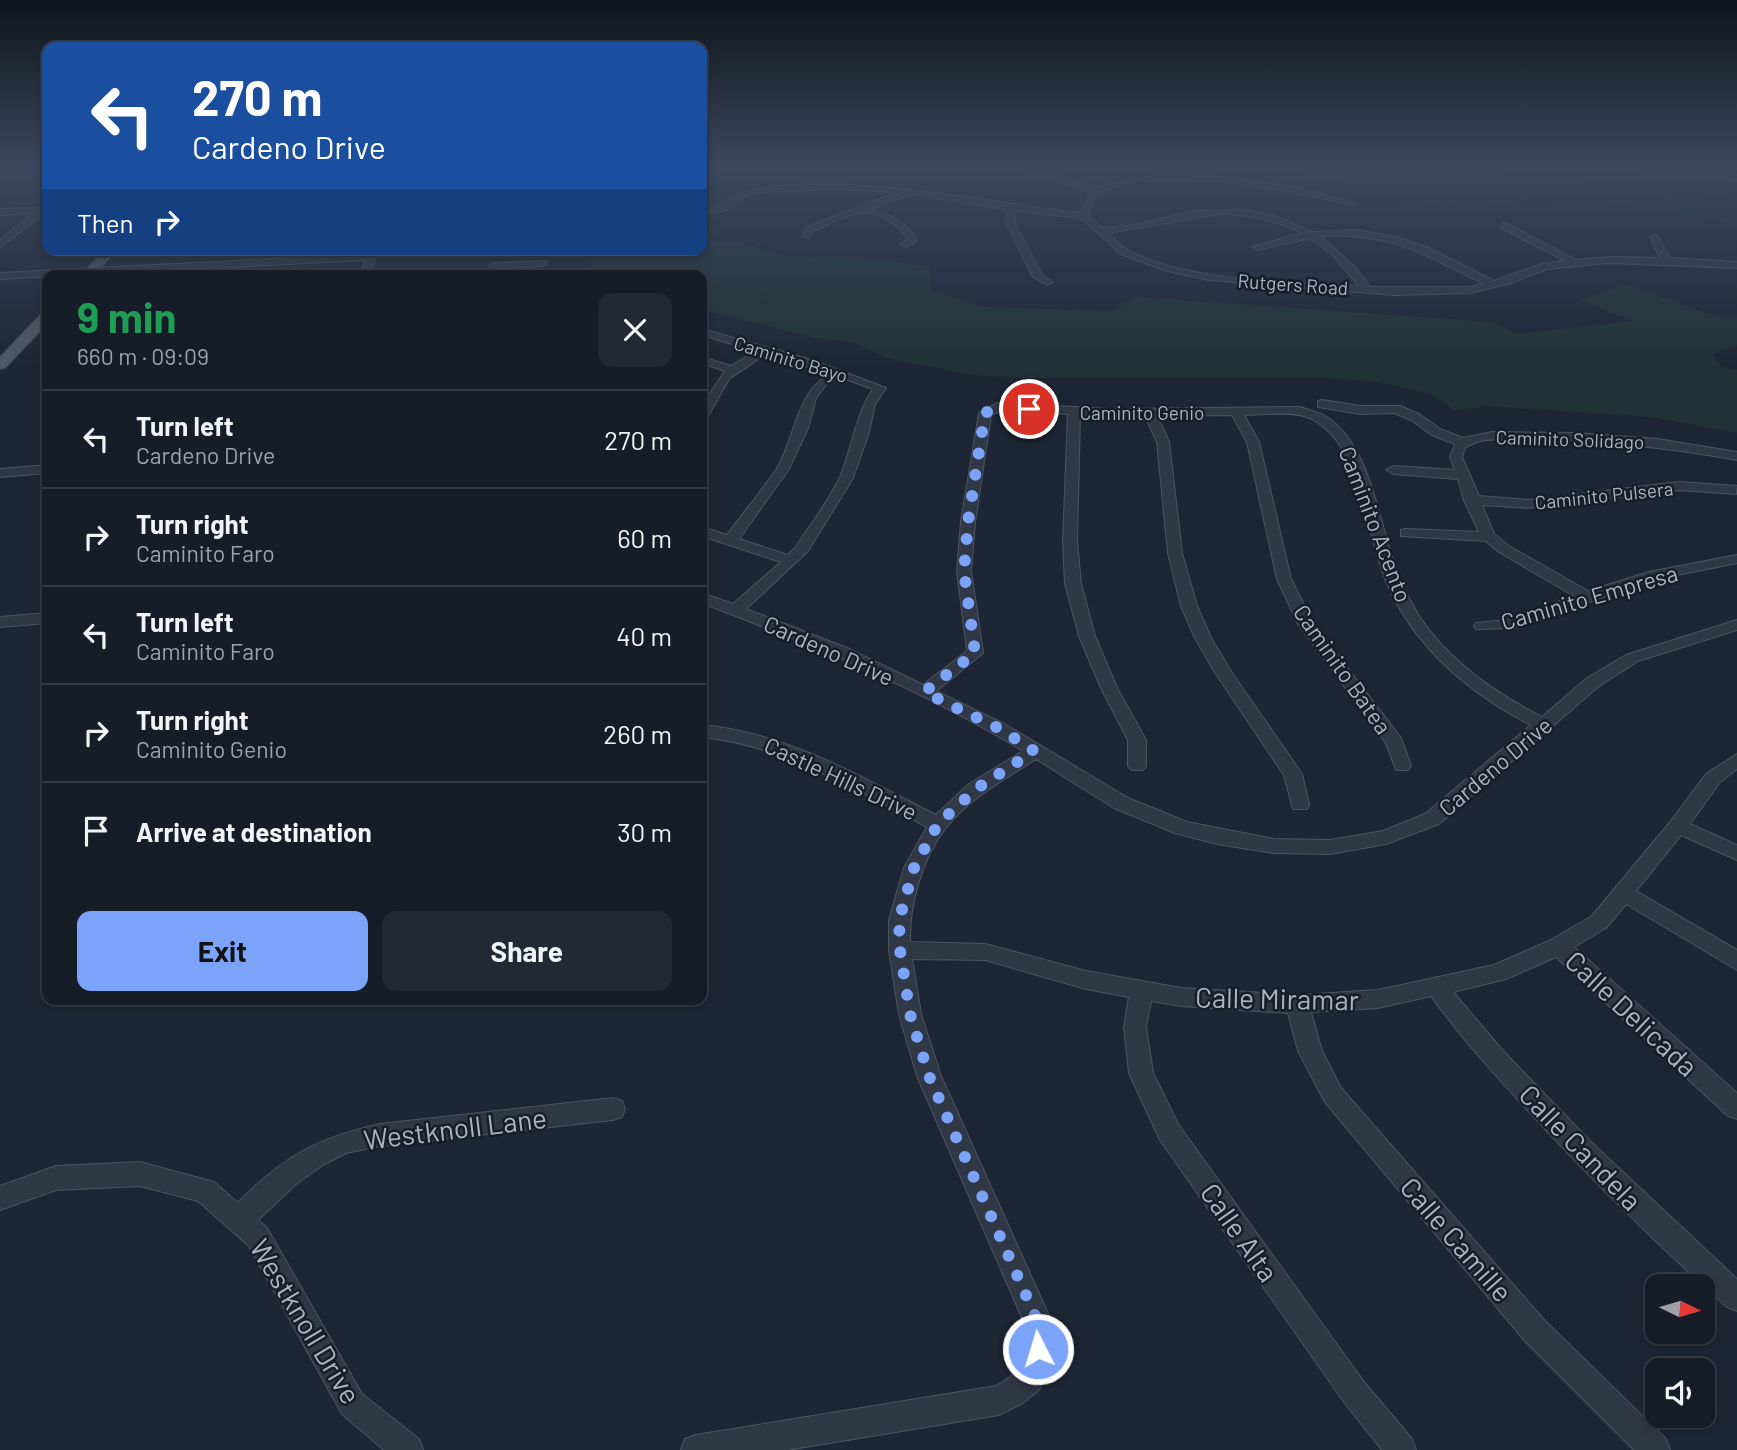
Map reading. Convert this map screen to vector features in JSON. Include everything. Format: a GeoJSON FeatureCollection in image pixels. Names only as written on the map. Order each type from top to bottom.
{"type":"FeatureCollection","features":[{"type":"Feature","properties":{"kind":"main road"},"geometry":{"type":"LineString","coordinates":[[92,270],[105,256]]}},
{"type":"Feature","properties":{"kind":"main road"},"geometry":{"type":"LineString","coordinates":[[0,365],[42,321]]}},
{"type":"Feature","properties":{"kind":"street"},"geometry":{"type":"LineString","coordinates":[[0,244],[15,233]]}},
{"type":"Feature","properties":{"kind":"street"},"geometry":{"type":"LineString","coordinates":[[905,244],[913,241],[909,233]]}},
{"type":"Feature","properties":{"kind":"street"},"geometry":{"type":"LineString","coordinates":[[1016,233],[1038,276],[1048,282]]}},
{"type":"Feature","properties":{"kind":"street","name":"Rutgers Road"},"geometry":{"type":"LineString","coordinates":[[1101,233],[1124,252],[1178,271],[1240,281],[1366,289],[1446,292],[1494,285],[1545,266],[1573,262],[1666,260],[1737,265]]}},
{"type":"Feature","properties":{"kind":"street"},"geometry":{"type":"LineString","coordinates":[[1308,233],[1337,253],[1358,275],[1366,289]]}},
{"type":"Feature","properties":{"kind":"street"},"geometry":{"type":"LineString","coordinates":[[1257,247],[1313,235],[1354,233],[1400,240],[1494,285]]}},
{"type":"Feature","properties":{"kind":"street"},"geometry":{"type":"LineString","coordinates":[[1518,233],[1573,262]]}},
{"type":"Feature","properties":{"kind":"street"},"geometry":{"type":"LineString","coordinates":[[1654,236],[1666,260]]}},
{"type":"Feature","properties":{"kind":"street"},"geometry":{"type":"LineString","coordinates":[[239,270],[249,256]]}},
{"type":"Feature","properties":{"kind":"street"},"geometry":{"type":"LineString","coordinates":[[136,270],[335,256]]}},
{"type":"Feature","properties":{"kind":"street"},"geometry":{"type":"LineString","coordinates":[[494,266],[542,263]]}},
{"type":"Feature","properties":{"kind":"street"},"geometry":{"type":"LineString","coordinates":[[0,276],[42,275]]}},
{"type":"Feature","properties":{"kind":"street","name":"Caminito Bayo"},"geometry":{"type":"LineString","coordinates":[[707,334],[840,373],[880,388],[869,404],[863,432],[846,478],[801,551],[790,560]]}},
{"type":"Feature","properties":{"kind":"street"},"geometry":{"type":"LineString","coordinates":[[707,407],[723,377],[731,369],[763,351]]}},
{"type":"Feature","properties":{"kind":"street"},"geometry":{"type":"LineString","coordinates":[[707,362],[731,369]]}},
{"type":"Feature","properties":{"kind":"street"},"geometry":{"type":"LineString","coordinates":[[730,541],[783,469],[802,428],[810,398],[822,383],[840,373]]}},
{"type":"Feature","properties":{"kind":"street"},"geometry":{"type":"LineString","coordinates":[[1322,404],[1361,410],[1396,409],[1463,443]]}},
{"type":"Feature","properties":{"kind":"street","name":"Caminito Genio"},"geometry":{"type":"LineString","coordinates":[[924,692],[975,653],[964,571],[968,522],[985,413],[997,407],[1149,413],[1300,411]]}},
{"type":"Feature","properties":{"kind":"street","name":"Caminito Acento"},"geometry":{"type":"LineString","coordinates":[[1300,411],[1325,419],[1345,441],[1354,459],[1387,566],[1421,630],[1463,672],[1511,706],[1544,725]]}},
{"type":"Feature","properties":{"kind":"street"},"geometry":{"type":"LineString","coordinates":[[1074,412],[1070,541],[1073,584],[1091,647],[1137,740],[1137,766]]}},
{"type":"Feature","properties":{"kind":"street","name":"Caminito Batea"},"geometry":{"type":"LineString","coordinates":[[1237,412],[1253,442],[1284,579],[1306,624],[1395,742],[1402,766]]}},
{"type":"Feature","properties":{"kind":"street"},"geometry":{"type":"LineString","coordinates":[[1149,413],[1163,442],[1175,553],[1189,606],[1203,638],[1224,674],[1293,774],[1300,804]]}},
{"type":"Feature","properties":{"kind":"street","name":"Caminito Solidago"},"geometry":{"type":"LineString","coordinates":[[1586,596],[1504,549],[1489,537],[1471,500],[1456,457],[1458,448],[1463,443],[1484,436],[1588,436],[1686,446],[1737,456]]}},
{"type":"Feature","properties":{"kind":"street"},"geometry":{"type":"LineString","coordinates":[[0,473],[42,469]]}},
{"type":"Feature","properties":{"kind":"street"},"geometry":{"type":"LineString","coordinates":[[1393,470],[1464,475]]}},
{"type":"Feature","properties":{"kind":"street","name":"Caminito Pulsera"},"geometry":{"type":"LineString","coordinates":[[1471,500],[1528,504],[1679,486],[1736,490]]}},
{"type":"Feature","properties":{"kind":"street"},"geometry":{"type":"LineString","coordinates":[[707,533],[790,560],[736,610]]}},
{"type":"Feature","properties":{"kind":"street"},"geometry":{"type":"LineString","coordinates":[[1406,533],[1489,537]]}},
{"type":"Feature","properties":{"kind":"street","name":"Caminito Empresa"},"geometry":{"type":"LineString","coordinates":[[1482,626],[1509,625],[1648,576],[1737,559]]}},
{"type":"Feature","properties":{"kind":"street","name":"Cardeno Drive"},"geometry":{"type":"LineString","coordinates":[[707,600],[841,651],[1000,729],[1121,803],[1182,828],[1217,837],[1274,846],[1330,847],[1387,837],[1432,819],[1593,682],[1632,658],[1654,649],[1737,625]]}},
{"type":"Feature","properties":{"kind":"street"},"geometry":{"type":"LineString","coordinates":[[0,622],[42,618]]}},
{"type":"Feature","properties":{"kind":"street","name":"Castle Hills Drive"},"geometry":{"type":"LineString","coordinates":[[707,731],[728,732],[785,748],[938,824]]}},
{"type":"Feature","properties":{"kind":"street"},"geometry":{"type":"LineString","coordinates":[[696,1450],[999,1400],[1020,1390],[1036,1371],[1040,1327],[929,1076],[910,1014],[900,950],[899,920],[914,868],[938,824],[976,789],[1034,751]]}},
{"type":"Feature","properties":{"kind":"street","name":"Calle Miramar"},"geometry":{"type":"LineString","coordinates":[[900,950],[985,952],[1086,980],[1141,991],[1181,997],[1299,1004],[1378,999],[1498,973],[1559,946],[1599,922],[1678,826],[1713,778],[1737,760]]}},
{"type":"Feature","properties":{"kind":"street"},"geometry":{"type":"LineString","coordinates":[[1678,826],[1737,853]]}},
{"type":"Feature","properties":{"kind":"street"},"geometry":{"type":"LineString","coordinates":[[1623,893],[1737,961]]}},
{"type":"Feature","properties":{"kind":"street","name":"Calle Delicada"},"geometry":{"type":"LineString","coordinates":[[1559,946],[1737,1108]]}},
{"type":"Feature","properties":{"kind":"street","name":"Calle Candela"},"geometry":{"type":"LineString","coordinates":[[1437,986],[1462,1024],[1582,1152],[1687,1254],[1737,1297]]}},
{"type":"Feature","properties":{"kind":"street","name":"Calle Alta"},"geometry":{"type":"LineString","coordinates":[[1141,991],[1135,1027],[1141,1073],[1169,1132],[1354,1392],[1401,1450]]}},
{"type":"Feature","properties":{"kind":"street","name":"Calle Camille"},"geometry":{"type":"LineString","coordinates":[[1299,1004],[1300,1023],[1313,1061],[1333,1095],[1535,1331],[1655,1450]]}},
{"type":"Feature","properties":{"kind":"street","name":"Westknoll Lane"},"geometry":{"type":"LineString","coordinates":[[240,1220],[264,1193],[313,1158],[344,1143],[380,1135],[613,1109]]}},
{"type":"Feature","properties":{"kind":"street","name":"Westknoll Drive"},"geometry":{"type":"LineString","coordinates":[[0,1198],[56,1178],[140,1174],[205,1191],[258,1237],[352,1404],[408,1450]]}},
{"type":"Feature","properties":{"kind":"shaded area"},"geometry":{"type":"Polygon","coordinates":[[[707,240],[742,243],[785,256],[864,258],[927,266],[931,272],[930,290],[980,307],[1112,311],[1136,297],[1493,322],[1518,334],[1633,321],[1581,300],[1625,284],[1718,317],[1737,317],[1737,345],[1712,354],[1722,367],[1737,370],[1737,433],[1651,417],[1486,406],[1456,411],[1431,394],[1372,381],[1316,378],[1021,378],[974,375],[889,359],[855,343],[806,336],[707,311],[707,270],[589,270],[591,256],[707,256],[707,240]]]}},
{"type":"Feature","properties":{"kind":"route"},"geometry":{"type":"LineString","coordinates":[[1029,409],[997,407],[985,413],[968,522],[964,571],[975,653],[924,692],[1000,729],[1034,751],[976,789],[938,824],[914,868],[899,920],[900,950],[910,1014],[929,1076],[1040,1327],[1038,1349]]}}]}
